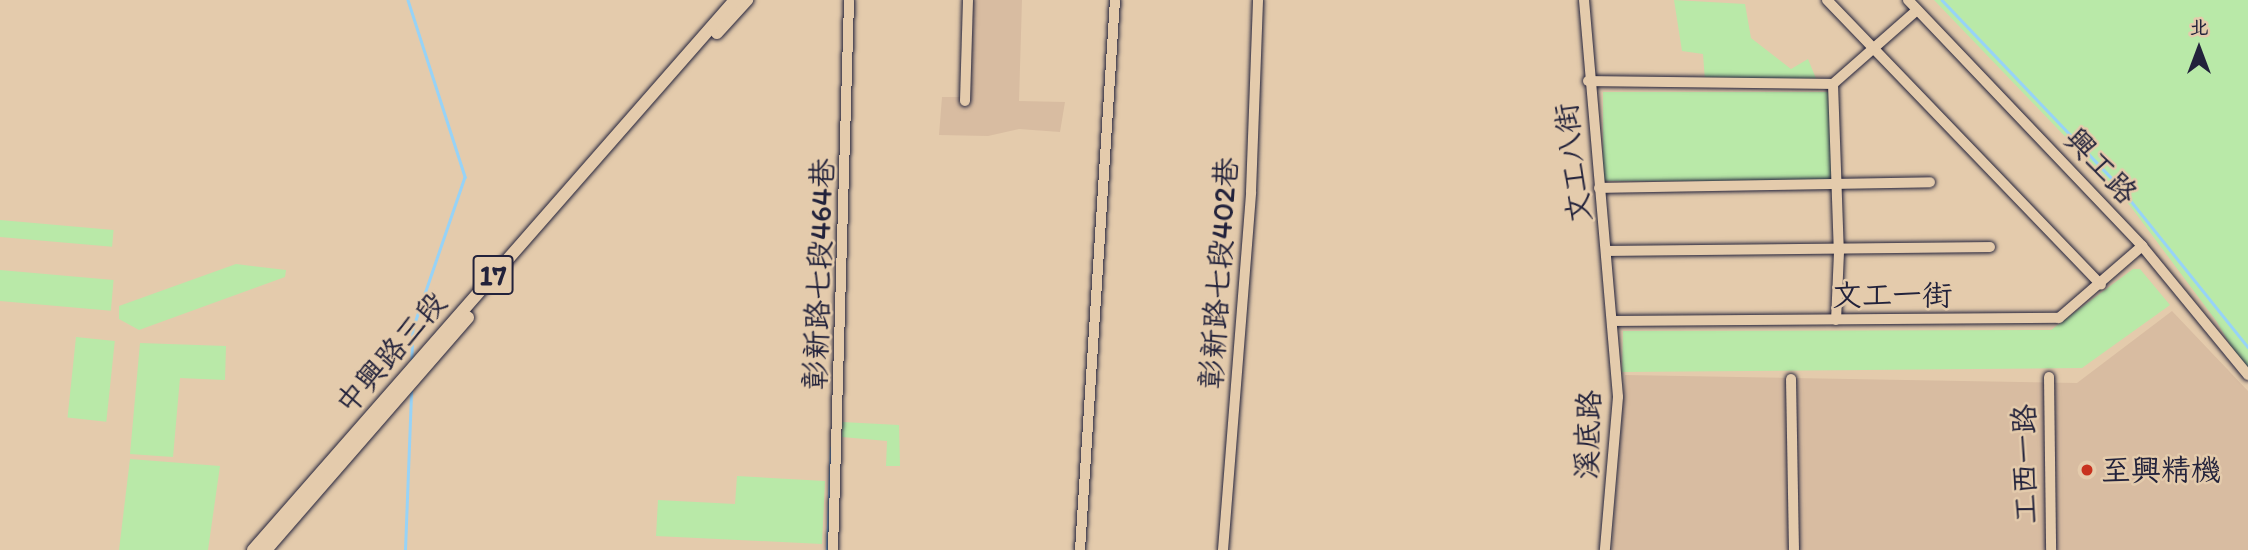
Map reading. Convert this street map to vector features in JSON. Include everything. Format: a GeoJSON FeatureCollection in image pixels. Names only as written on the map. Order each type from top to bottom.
{"type":"FeatureCollection","features":[{"type":"Feature","properties":{"kind":"main road","name":"中興路三段"},"geometry":{"type":"LineString","coordinates":[[253,550],[734,0]]}},
{"type":"Feature","properties":{"kind":"main road","name":"中興路三段"},"geometry":{"type":"LineString","coordinates":[[266,550],[747,0]]}},
{"type":"Feature","properties":{"kind":"street","name":"彰新路七段464巷"},"geometry":{"type":"LineString","coordinates":[[832,550],[849,0]]}},
{"type":"Feature","properties":{"kind":"street"},"geometry":{"type":"LineString","coordinates":[[965,101],[968,0]]}},
{"type":"Feature","properties":{"kind":"street"},"geometry":{"type":"LineString","coordinates":[[1080,550],[1115,0]]}},
{"type":"Feature","properties":{"kind":"street","name":"彰新路七段402巷"},"geometry":{"type":"LineString","coordinates":[[1223,550],[1251,192],[1258,0]]}},
{"type":"Feature","properties":{"kind":"street","name":"文工八街"},"geometry":{"type":"LineString","coordinates":[[1584,0],[1588,81],[1615,321]]}},
{"type":"Feature","properties":{"kind":"street"},"geometry":{"type":"LineString","coordinates":[[1827,0],[2101,285]]}},
{"type":"Feature","properties":{"kind":"street","name":"興工路"},"geometry":{"type":"LineString","coordinates":[[1908,0],[2142,246],[2248,375]]}},
{"type":"Feature","properties":{"kind":"street"},"geometry":{"type":"LineString","coordinates":[[1588,81],[1833,84],[1917,9]]}},
{"type":"Feature","properties":{"kind":"street"},"geometry":{"type":"LineString","coordinates":[[1833,84],[1839,252],[1836,320]]}},
{"type":"Feature","properties":{"kind":"street"},"geometry":{"type":"LineString","coordinates":[[1599,188],[1930,183]]}},
{"type":"Feature","properties":{"kind":"street","name":"文工一街"},"geometry":{"type":"LineString","coordinates":[[1615,321],[2059,318],[2101,285],[2142,246]]}},
{"type":"Feature","properties":{"kind":"street"},"geometry":{"type":"LineString","coordinates":[[1608,251],[1839,252],[1990,247]]}},
{"type":"Feature","properties":{"kind":"street","name":"溪底路"},"geometry":{"type":"LineString","coordinates":[[1605,550],[1617,419],[1615,321]]}},
{"type":"Feature","properties":{"kind":"street","name":"工西一路"},"geometry":{"type":"LineString","coordinates":[[2049,377],[2051,550]]}},
{"type":"Feature","properties":{"kind":"street"},"geometry":{"type":"LineString","coordinates":[[1791,379],[1794,550]]}},
{"type":"Feature","properties":{"kind":"shaded area"},"geometry":{"type":"Polygon","coordinates":[[[973,0],[1022,0],[1019,101],[1065,102],[1060,132],[1019,129],[988,136],[939,135],[942,97],[968,97],[973,0]]]}},
{"type":"Feature","properties":{"kind":"shaded area"},"geometry":{"type":"Polygon","coordinates":[[[2172,311],[2248,391],[2248,550],[1612,550],[1625,375],[2077,383],[2172,311]]]}},
{"type":"Feature","properties":{"kind":"green space"},"geometry":{"type":"Polygon","coordinates":[[[1674,0],[1745,4],[1751,38],[1791,69],[1808,59],[1817,81],[1705,81],[1703,54],[1682,51],[1674,0]]]}},
{"type":"Feature","properties":{"kind":"green space"},"geometry":{"type":"Polygon","coordinates":[[[1934,0],[2248,0],[2248,376],[2217,322],[2125,199],[1934,0]]]}},
{"type":"Feature","properties":{"kind":"green space"},"geometry":{"type":"Polygon","coordinates":[[[1603,92],[1831,92],[1831,181],[1603,181],[1603,92]]]}},
{"type":"Feature","properties":{"kind":"green space"},"geometry":{"type":"Polygon","coordinates":[[[0,220],[114,230],[112,247],[0,237],[0,220]]]}},
{"type":"Feature","properties":{"kind":"green space"},"geometry":{"type":"Polygon","coordinates":[[[236,264],[286,270],[285,277],[139,330],[119,319],[119,306],[236,264]]]}},
{"type":"Feature","properties":{"kind":"green space"},"geometry":{"type":"Polygon","coordinates":[[[2133,269],[2140,269],[2170,305],[2082,368],[1622,372],[1623,331],[2051,330],[2133,269]]]}},
{"type":"Feature","properties":{"kind":"green space"},"geometry":{"type":"Polygon","coordinates":[[[0,270],[114,280],[111,311],[0,301],[0,270]]]}},
{"type":"Feature","properties":{"kind":"green space"},"geometry":{"type":"Polygon","coordinates":[[[76,337],[115,341],[106,422],[68,418],[76,337]]]}},
{"type":"Feature","properties":{"kind":"green space"},"geometry":{"type":"Polygon","coordinates":[[[140,343],[226,346],[225,380],[180,378],[173,457],[130,454],[140,343]]]}},
{"type":"Feature","properties":{"kind":"green space"},"geometry":{"type":"Polygon","coordinates":[[[842,422],[899,425],[900,466],[886,466],[887,441],[842,437],[842,422]]]}},
{"type":"Feature","properties":{"kind":"green space"},"geometry":{"type":"Polygon","coordinates":[[[130,459],[220,466],[208,550],[119,550],[130,459]]]}},
{"type":"Feature","properties":{"kind":"green space"},"geometry":{"type":"Polygon","coordinates":[[[737,476],[825,481],[822,544],[656,536],[658,500],[735,504],[737,476]]]}},
{"type":"Feature","properties":{"kind":"waterway"},"geometry":{"type":"LineString","coordinates":[[408,0],[465,177],[413,329],[412,360]]}},
{"type":"Feature","properties":{"kind":"waterway"},"geometry":{"type":"LineString","coordinates":[[1942,0],[2119,186],[2248,347]]}},
{"type":"Feature","properties":{"kind":"waterway"},"geometry":{"type":"LineString","coordinates":[[405,550],[411,391]]}},
{"type":"Feature","properties":{"kind":"waterway"},"geometry":{"type":"LineString","coordinates":[[827,550],[831,448]]}},
{"type":"Feature","properties":{"kind":"place","name":"至興精機"},"geometry":{"type":"Point","coordinates":[2087,470]}}]}
